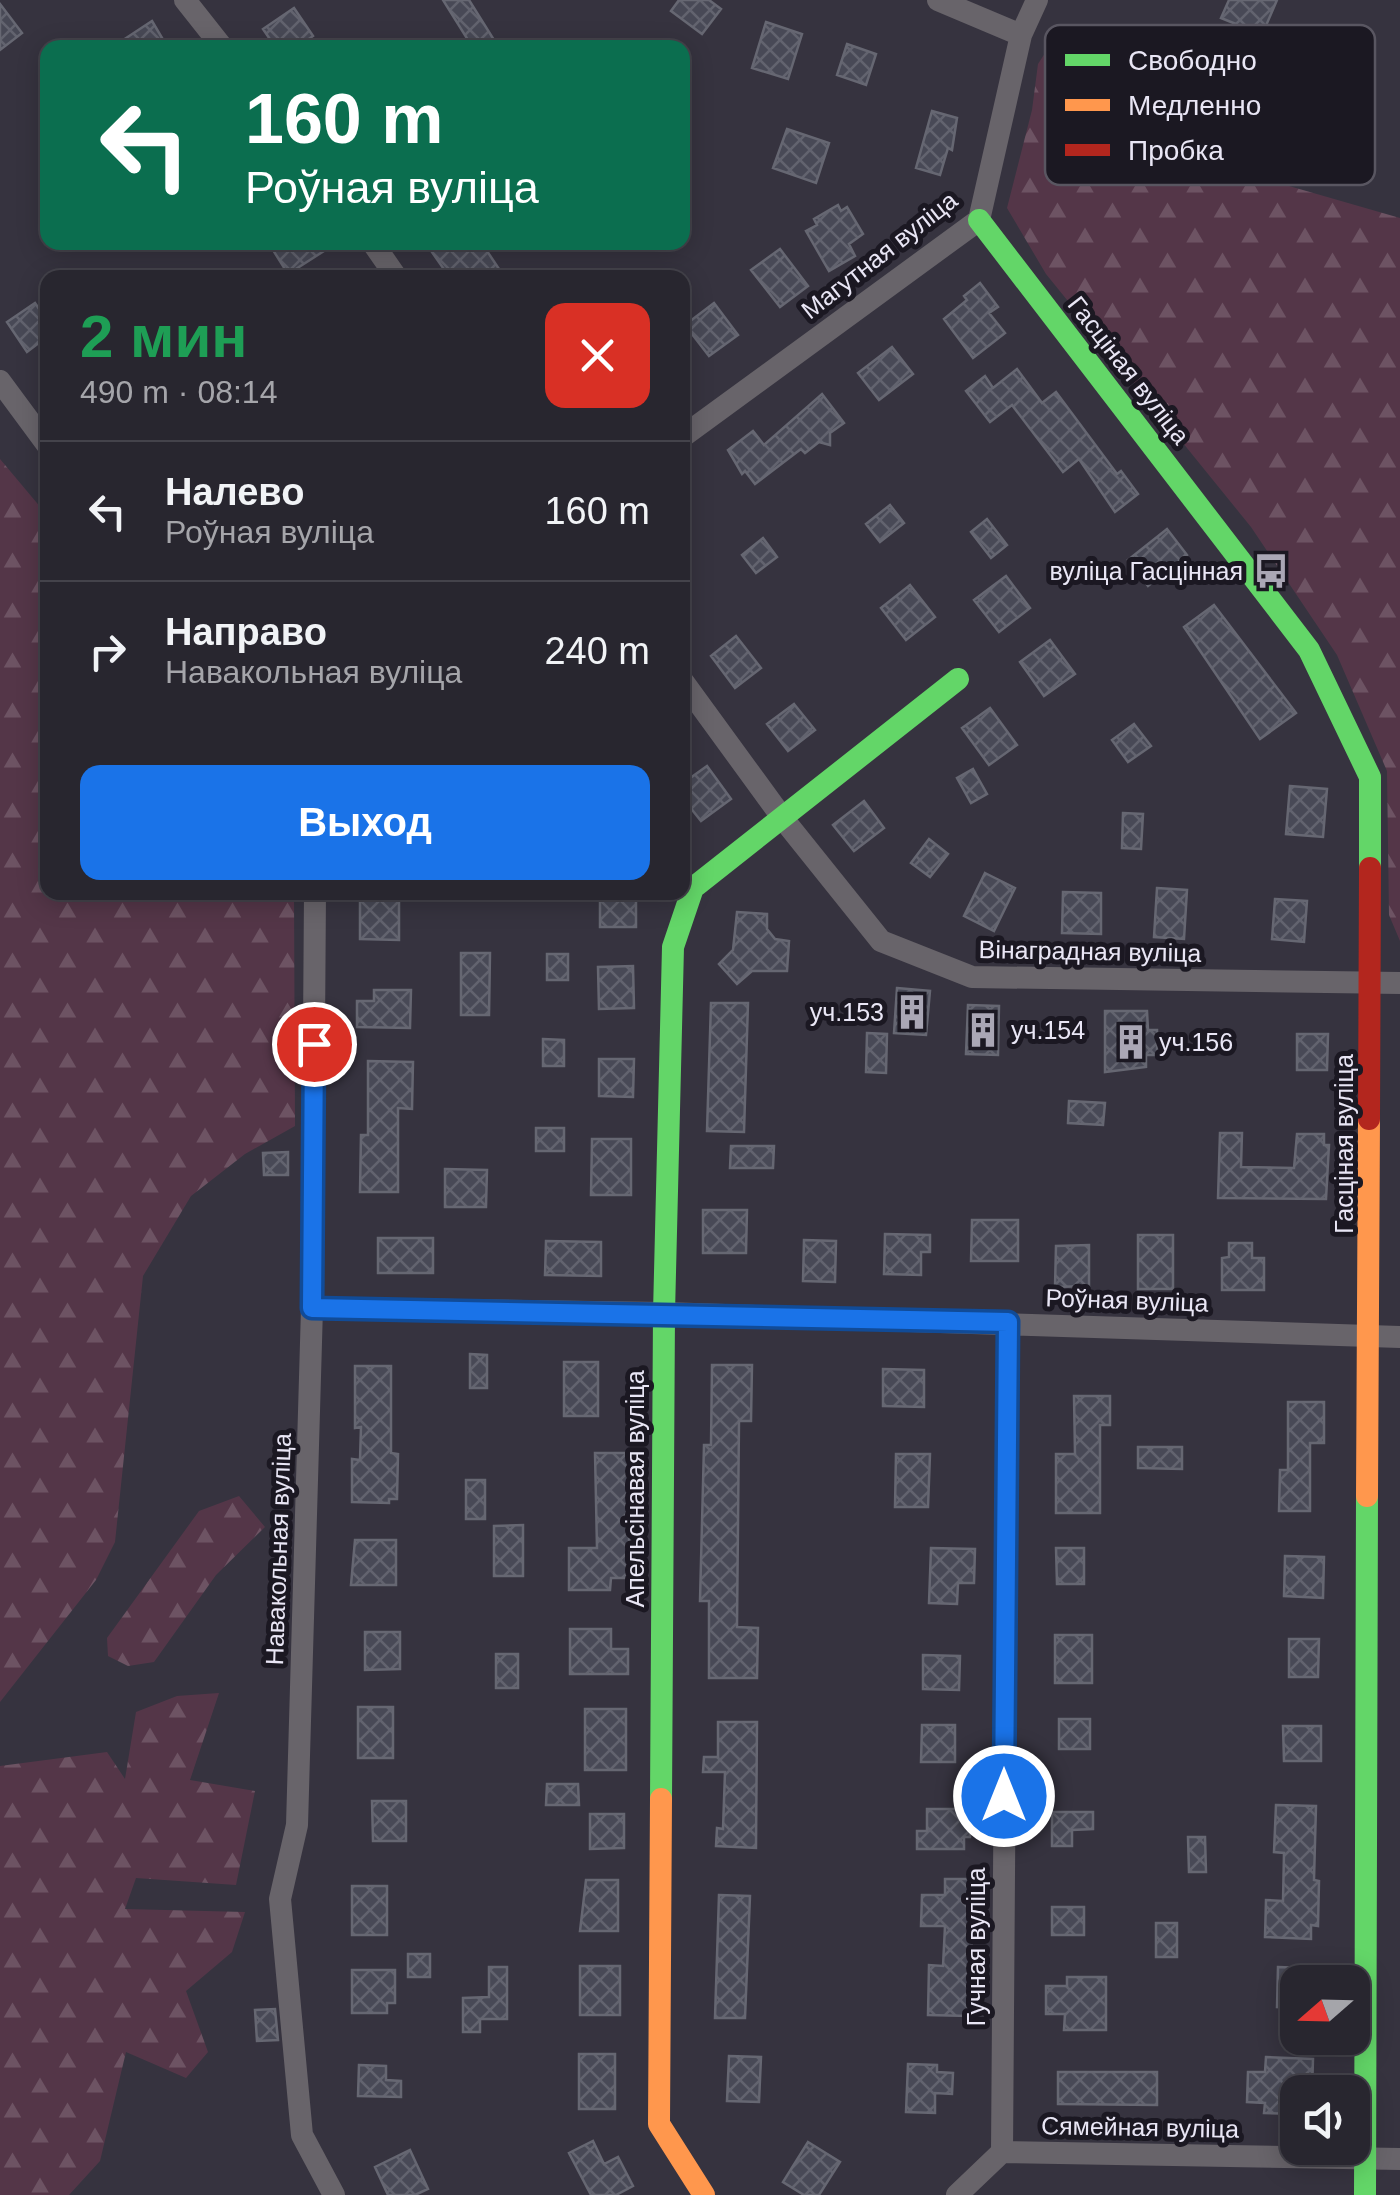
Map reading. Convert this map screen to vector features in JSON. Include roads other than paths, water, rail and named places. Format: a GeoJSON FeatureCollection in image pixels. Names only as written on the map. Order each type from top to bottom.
{"type":"FeatureCollection","features":[{"type":"Feature","properties":{"kind":"street"},"geometry":{"type":"LineString","coordinates":[[186,0],[216,40]]}},
{"type":"Feature","properties":{"kind":"street"},"geometry":{"type":"LineString","coordinates":[[938,0],[1021,35]]}},
{"type":"Feature","properties":{"kind":"street","name":"Магутная вуліца"},"geometry":{"type":"LineString","coordinates":[[690,430],[978,220],[1021,35],[1037,0]]}},
{"type":"Feature","properties":{"kind":"street","name":"Гасціная вуліца"},"geometry":{"type":"LineString","coordinates":[[978,220],[1309,650],[1370,777],[1367,2075]]}},
{"type":"Feature","properties":{"kind":"street"},"geometry":{"type":"LineString","coordinates":[[0,381],[40,435]]}},
{"type":"Feature","properties":{"kind":"street"},"geometry":{"type":"LineString","coordinates":[[784,820],[958,679]]}},
{"type":"Feature","properties":{"kind":"street","name":"Вінаградная вуліца"},"geometry":{"type":"LineString","coordinates":[[690,691],[784,820],[881,941],[972,977],[1400,983]]}},
{"type":"Feature","properties":{"kind":"street","name":"Апельсінавая вуліца"},"geometry":{"type":"LineString","coordinates":[[690,894],[692,888],[784,820]]}},
{"type":"Feature","properties":{"kind":"street","name":"Навакольная вуліца"},"geometry":{"type":"LineString","coordinates":[[314,900],[312,1308],[297,1826],[280,1899],[302,2135],[334,2195]]}},
{"type":"Feature","properties":{"kind":"street","name":"Апельсінавая вуліца"},"geometry":{"type":"LineString","coordinates":[[688,900],[673,947],[664,1313],[659,2124],[704,2195]]}},
{"type":"Feature","properties":{"kind":"street","name":"Роўная вуліца"},"geometry":{"type":"LineString","coordinates":[[312,1308],[1008,1322],[1400,1337]]}},
{"type":"Feature","properties":{"kind":"street","name":"Гучная вуліца"},"geometry":{"type":"LineString","coordinates":[[1002,2152],[1008,1322]]}},
{"type":"Feature","properties":{"kind":"street"},"geometry":{"type":"LineString","coordinates":[[956,2195],[1002,2152]]}},
{"type":"Feature","properties":{"kind":"street","name":"Сямейная вуліца"},"geometry":{"type":"LineString","coordinates":[[1002,2152],[1280,2157]]}},
{"type":"Feature","properties":{"kind":"street","name":"Сямейная вуліца"},"geometry":{"type":"LineString","coordinates":[[1370,2158],[1400,2160]]}},
{"type":"Feature","properties":{"kind":"street","name":"Гасціная вуліца"},"geometry":{"type":"LineString","coordinates":[[1364,2195],[1366,2165]]}},
{"type":"Feature","properties":{"kind":"place","name":"вуліца Гасцінная"},"geometry":{"type":"Point","coordinates":[1271,571]}},
{"type":"Feature","properties":{"kind":"place","name":"уч.153"},"geometry":{"type":"Point","coordinates":[912,1012]}},
{"type":"Feature","properties":{"kind":"place","name":"уч.154"},"geometry":{"type":"Point","coordinates":[983,1030]}},
{"type":"Feature","properties":{"kind":"place","name":"уч.156"},"geometry":{"type":"Point","coordinates":[1131,1042]}}]}
